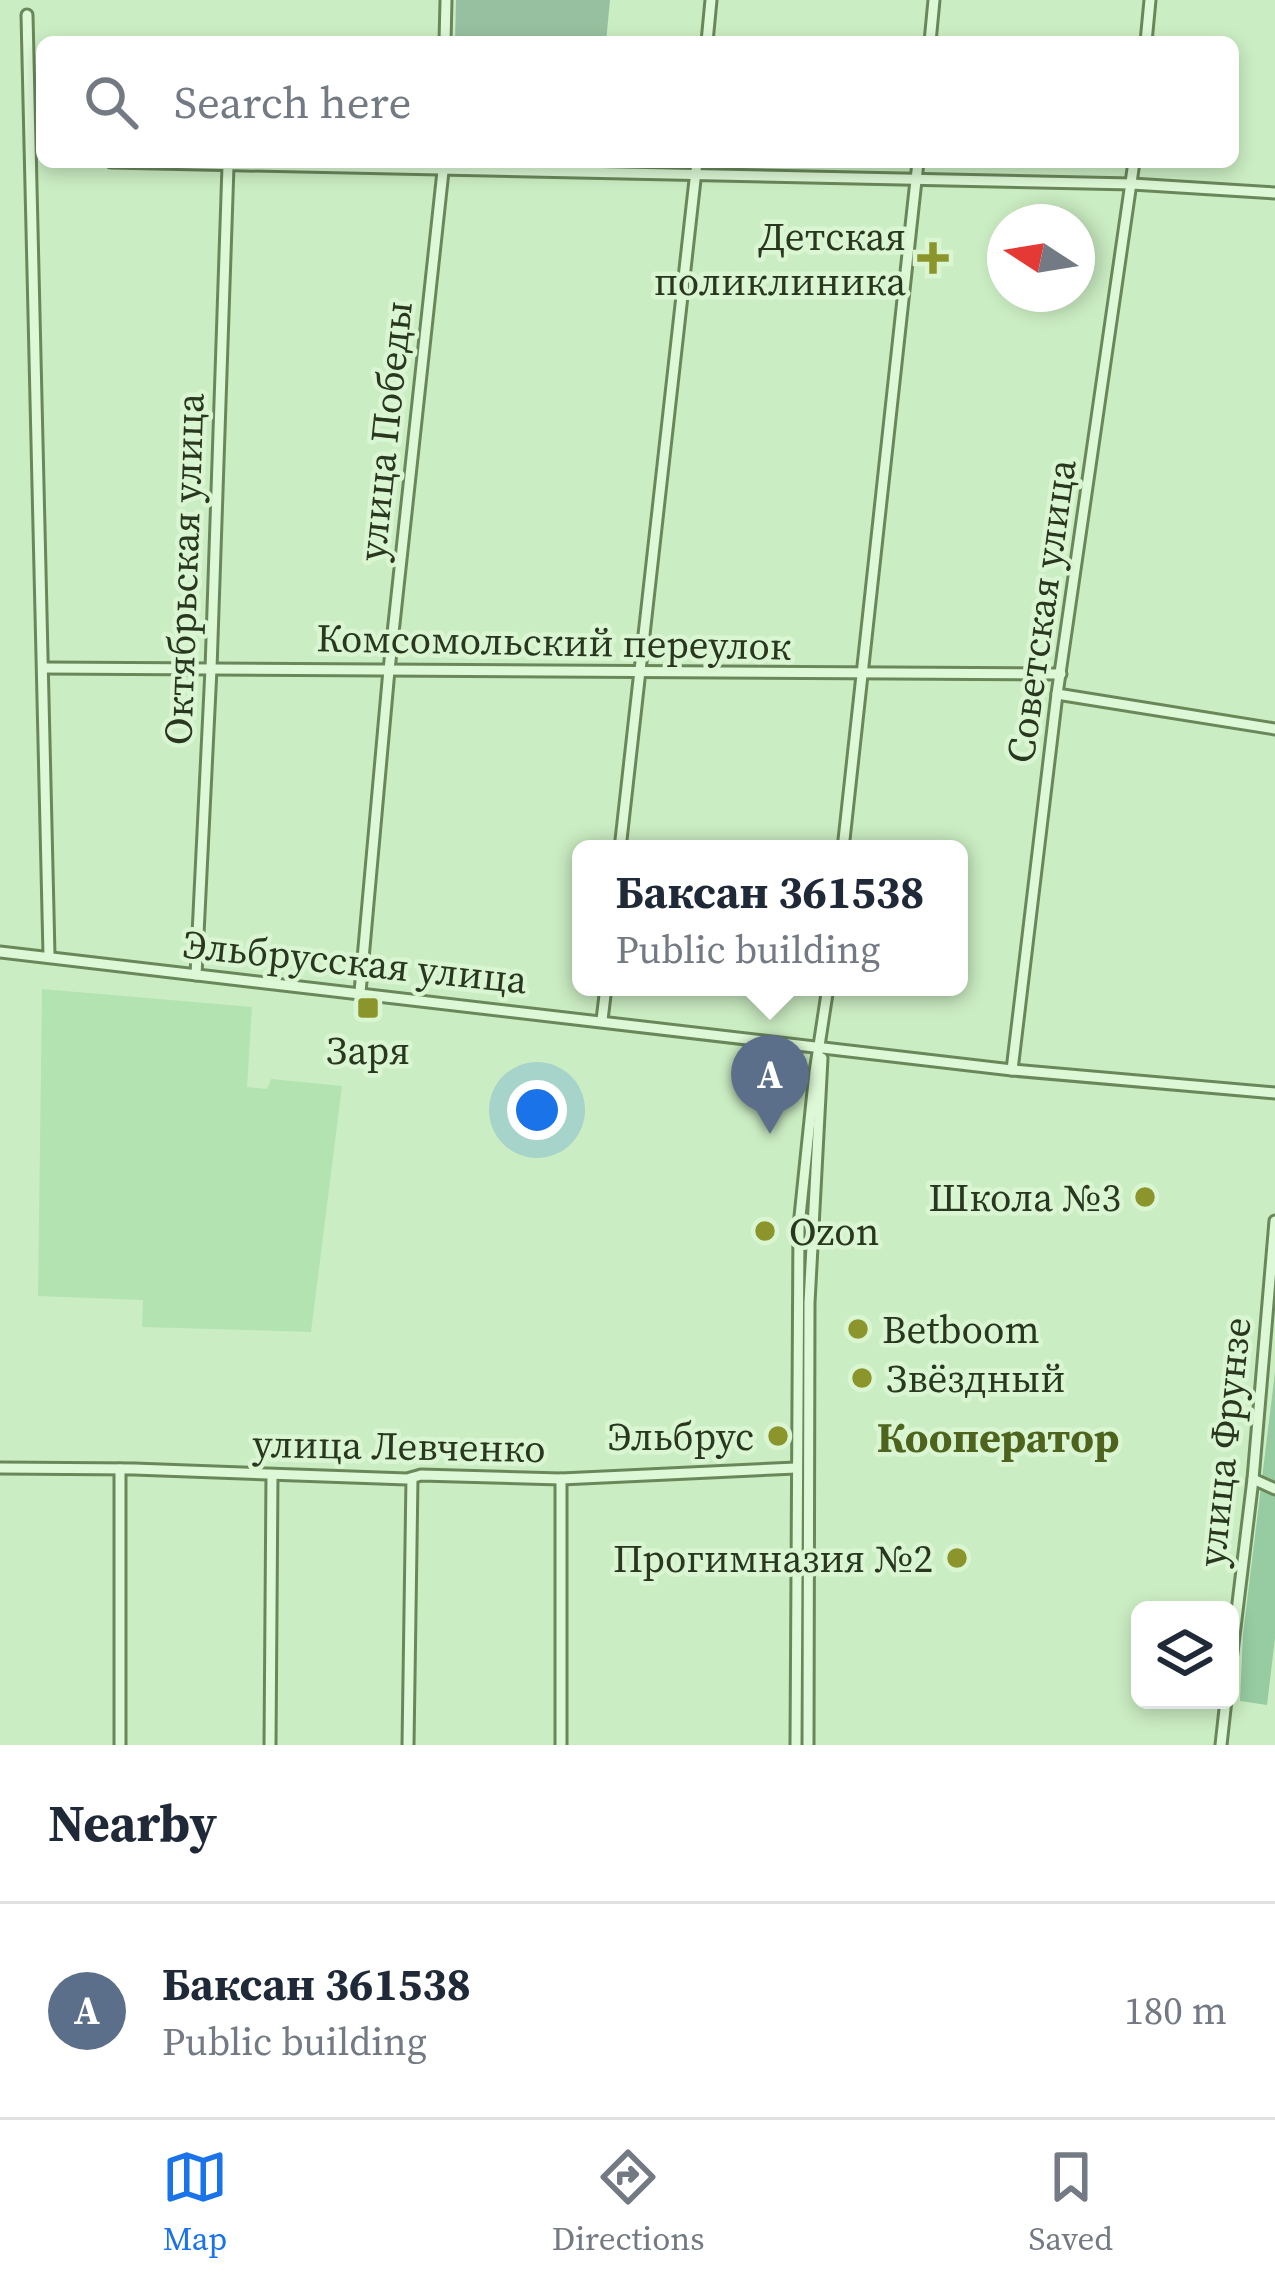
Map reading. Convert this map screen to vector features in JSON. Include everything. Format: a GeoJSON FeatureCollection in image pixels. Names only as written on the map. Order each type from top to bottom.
{"type":"FeatureCollection","features":[{"type":"Feature","properties":{"kind":"street"},"geometry":{"type":"LineString","coordinates":[[445,36],[446,0]]}},
{"type":"Feature","properties":{"kind":"street"},"geometry":{"type":"LineString","coordinates":[[707,36],[710,0]]}},
{"type":"Feature","properties":{"kind":"street"},"geometry":{"type":"LineString","coordinates":[[931,36],[934,0]]}},
{"type":"Feature","properties":{"kind":"street"},"geometry":{"type":"LineString","coordinates":[[1147,36],[1150,0]]}},
{"type":"Feature","properties":{"kind":"street"},"geometry":{"type":"LineString","coordinates":[[27,15],[36,145]]}},
{"type":"Feature","properties":{"kind":"street"},"geometry":{"type":"LineString","coordinates":[[37,168],[50,955]]}},
{"type":"Feature","properties":{"kind":"street","name":"Октябрьская улица"},"geometry":{"type":"LineString","coordinates":[[196,975],[228,168]]}},
{"type":"Feature","properties":{"kind":"street","name":"улица Победы"},"geometry":{"type":"LineString","coordinates":[[360,992],[389,670],[444,168]]}},
{"type":"Feature","properties":{"kind":"street"},"geometry":{"type":"LineString","coordinates":[[621,840],[697,168],[1275,193]]}},
{"type":"Feature","properties":{"kind":"street"},"geometry":{"type":"LineString","coordinates":[[844,840],[917,168]]}},
{"type":"Feature","properties":{"kind":"street","name":"Советская улица"},"geometry":{"type":"LineString","coordinates":[[1012,1070],[1057,694],[1133,168]]}},
{"type":"Feature","properties":{"kind":"street","name":"Комсомольский переулок"},"geometry":{"type":"LineString","coordinates":[[45,668],[1061,674]]}},
{"type":"Feature","properties":{"kind":"street"},"geometry":{"type":"LineString","coordinates":[[1057,694],[1275,729]]}},
{"type":"Feature","properties":{"kind":"street","name":"Эльбрусская улица"},"geometry":{"type":"LineString","coordinates":[[0,952],[1012,1070],[1275,1093]]}},
{"type":"Feature","properties":{"kind":"street"},"geometry":{"type":"LineString","coordinates":[[602,1020],[605,996]]}},
{"type":"Feature","properties":{"kind":"street"},"geometry":{"type":"LineString","coordinates":[[808,1745],[809,1303],[827,996]]}},
{"type":"Feature","properties":{"kind":"street"},"geometry":{"type":"LineString","coordinates":[[796,1745],[800,1226],[814,1072],[822,1046]]}},
{"type":"Feature","properties":{"kind":"street","name":"улица Фрунзе"},"geometry":{"type":"LineString","coordinates":[[1238,1601],[1275,1221]]}},
{"type":"Feature","properties":{"kind":"street","name":"улица Левченко"},"geometry":{"type":"LineString","coordinates":[[0,1468],[560,1479],[796,1468]]}},
{"type":"Feature","properties":{"kind":"street"},"geometry":{"type":"LineString","coordinates":[[120,1469],[120,1745]]}},
{"type":"Feature","properties":{"kind":"street"},"geometry":{"type":"LineString","coordinates":[[270,1745],[272,1475]]}},
{"type":"Feature","properties":{"kind":"street"},"geometry":{"type":"LineString","coordinates":[[408,1745],[412,1478]]}},
{"type":"Feature","properties":{"kind":"street"},"geometry":{"type":"LineString","coordinates":[[560,1479],[561,1745]]}},
{"type":"Feature","properties":{"kind":"street"},"geometry":{"type":"LineString","coordinates":[[1253,1479],[1275,1490]]}},
{"type":"Feature","properties":{"kind":"street"},"geometry":{"type":"LineString","coordinates":[[1221,1745],[1225,1709]]}},
{"type":"Feature","properties":{"kind":"green space"},"geometry":{"type":"Polygon","coordinates":[[[456,0],[610,0],[607,36],[455,36],[456,0]]]}},
{"type":"Feature","properties":{"kind":"green space","name":"Заря"},"geometry":{"type":"Polygon","coordinates":[[[42,989],[252,1007],[247,1087],[267,1089],[271,1079],[342,1086],[311,1332],[142,1327],[143,1300],[38,1296],[42,989]]]}},
{"type":"Feature","properties":{"kind":"green space"},"geometry":{"type":"Polygon","coordinates":[[[1275,1372],[1275,1638],[1267,1705],[1240,1701],[1243,1634],[1275,1372]]]}},
{"type":"Feature","properties":{"kind":"place","name":"Детская поликлиника"},"geometry":{"type":"Point","coordinates":[933,258]}},
{"type":"Feature","properties":{"kind":"place","name":"Заря"},"geometry":{"type":"Point","coordinates":[368,1008]}},
{"type":"Feature","properties":{"kind":"place","name":"Баксан 361538"},"geometry":{"type":"Point","coordinates":[770,1134]}},
{"type":"Feature","properties":{"kind":"place","name":"Школа №3"},"geometry":{"type":"Point","coordinates":[1145,1197]}},
{"type":"Feature","properties":{"kind":"place","name":"Ozon"},"geometry":{"type":"Point","coordinates":[765,1231]}},
{"type":"Feature","properties":{"kind":"place","name":"Betboom"},"geometry":{"type":"Point","coordinates":[858,1329]}},
{"type":"Feature","properties":{"kind":"place","name":"Звёздный"},"geometry":{"type":"Point","coordinates":[862,1378]}},
{"type":"Feature","properties":{"kind":"place","name":"Эльбрус"},"geometry":{"type":"Point","coordinates":[778,1436]}},
{"type":"Feature","properties":{"kind":"place","name":"Прогимназия №2"},"geometry":{"type":"Point","coordinates":[957,1558]}},
{"type":"Feature","properties":{"kind":"district","name":"Кооператор"},"geometry":{"type":"Point","coordinates":[998,1437]}}]}
